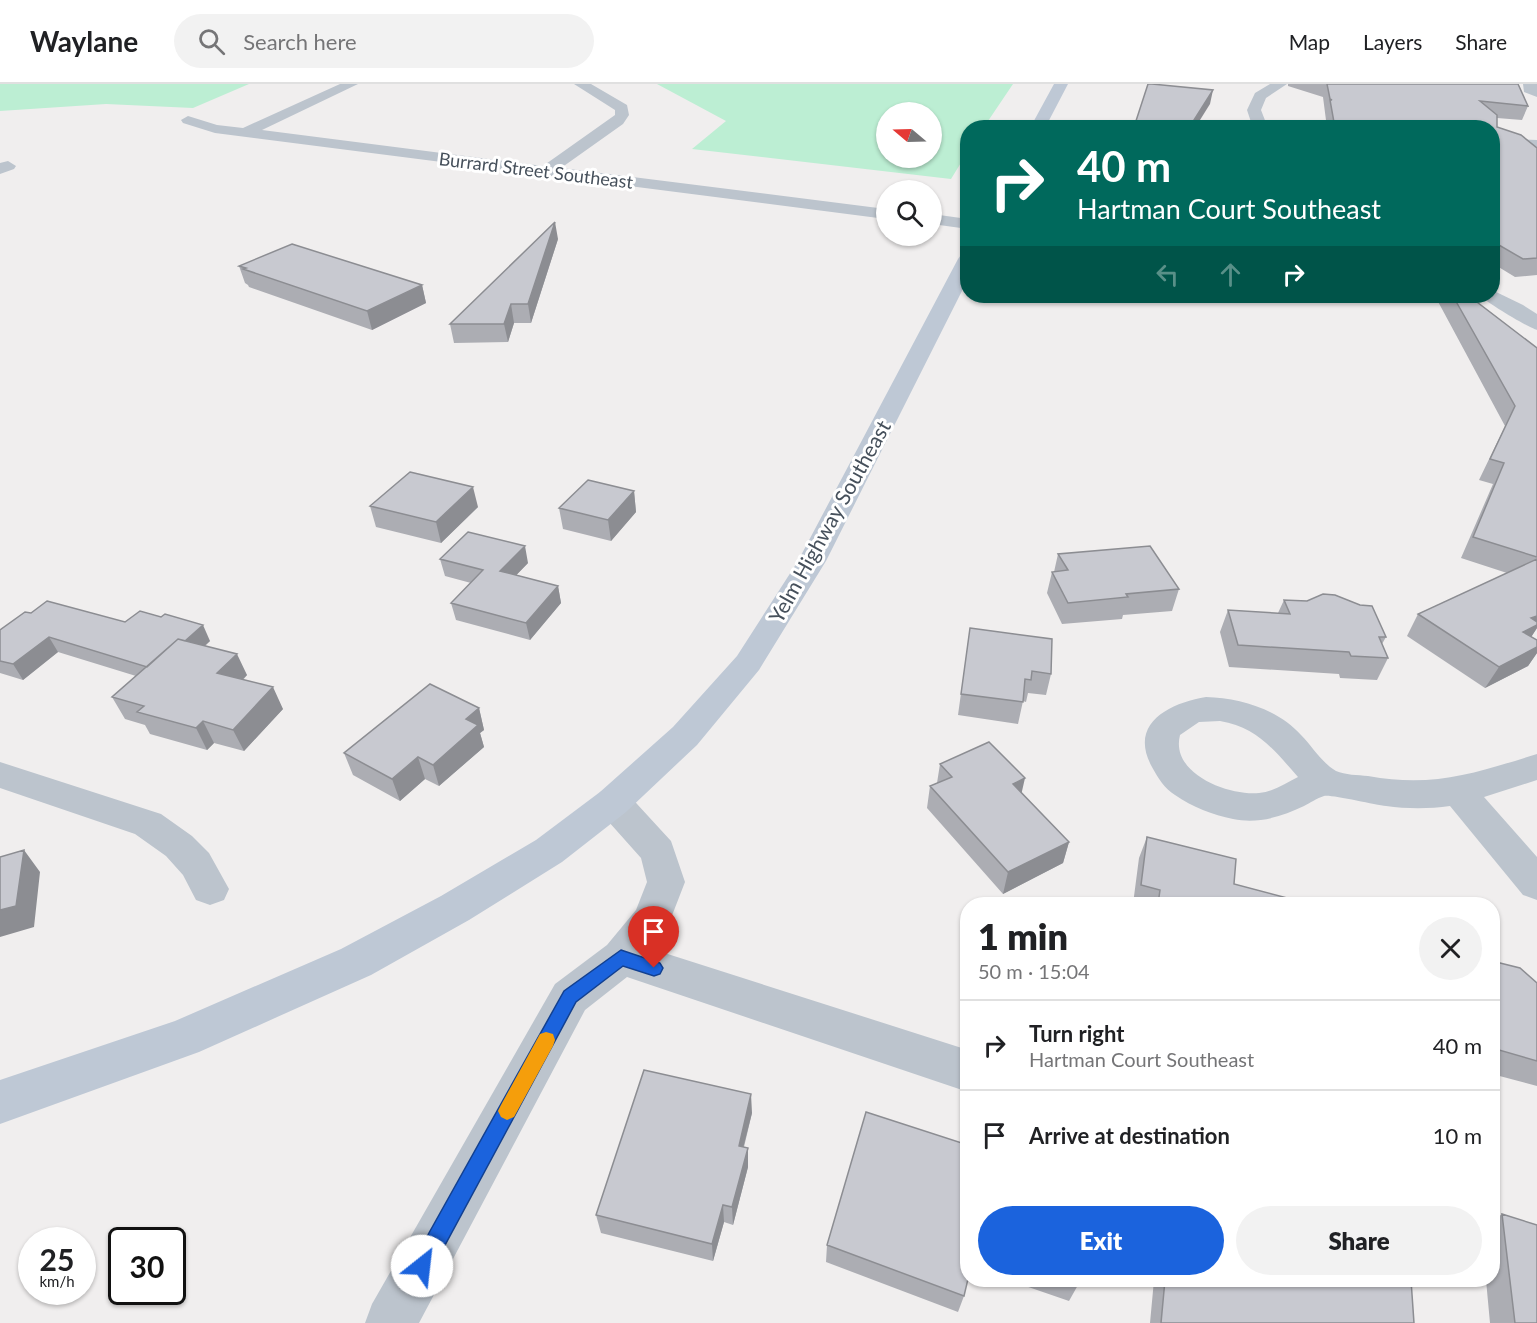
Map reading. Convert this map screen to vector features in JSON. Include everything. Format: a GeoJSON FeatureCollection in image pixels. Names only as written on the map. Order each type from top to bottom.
{"type":"FeatureCollection","features":[{"type":"Feature","properties":{"kind":"main road"},"geometry":{"type":"LineString","coordinates":[[1041,120],[1061,84]]}},
{"type":"Feature","properties":{"kind":"main road","name":"Yelm Highway Southeast"},"geometry":{"type":"LineString","coordinates":[[0,1102],[184,1038],[356,962],[455,908],[549,851],[613,802],[685,736],[748,663],[812,561],[960,274]]}},
{"type":"Feature","properties":{"kind":"street"},"geometry":{"type":"LineString","coordinates":[[244,133],[351,84]]}},
{"type":"Feature","properties":{"kind":"street"},"geometry":{"type":"LineString","coordinates":[[546,171],[618,121],[622,115],[622,108],[581,84]]}},
{"type":"Feature","properties":{"kind":"street"},"geometry":{"type":"LineString","coordinates":[[1258,120],[1254,110],[1260,96],[1280,84]]}},
{"type":"Feature","properties":{"kind":"street"},"geometry":{"type":"LineString","coordinates":[[1532,84],[1528,86],[1529,89],[1537,93]]}},
{"type":"Feature","properties":{"kind":"street","name":"Burrard Street Southeast"},"geometry":{"type":"LineString","coordinates":[[188,120],[206,127],[244,133],[876,213]]}},
{"type":"Feature","properties":{"kind":"street"},"geometry":{"type":"LineString","coordinates":[[1500,139],[1512,143],[1537,145]]}},
{"type":"Feature","properties":{"kind":"street"},"geometry":{"type":"LineString","coordinates":[[1500,146],[1512,143]]}},
{"type":"Feature","properties":{"kind":"street"},"geometry":{"type":"LineString","coordinates":[[942,220],[960,223]]}},
{"type":"Feature","properties":{"kind":"street"},"geometry":{"type":"LineString","coordinates":[[1500,299],[1527,308],[1537,324]]}},
{"type":"Feature","properties":{"kind":"street"},"geometry":{"type":"LineString","coordinates":[[1324,780],[1366,790],[1409,794],[1458,791],[1537,767]]}},
{"type":"Feature","properties":{"kind":"street"},"geometry":{"type":"LineString","coordinates":[[0,775],[148,824],[179,846],[196,864],[210,889]]}},
{"type":"Feature","properties":{"kind":"street"},"geometry":{"type":"LineString","coordinates":[[1458,791],[1537,884]]}},
{"type":"Feature","properties":{"kind":"street"},"geometry":{"type":"LineString","coordinates":[[391,1323],[570,997],[621,957],[652,919],[666,882],[658,852],[613,802]]}},
{"type":"Feature","properties":{"kind":"street"},"geometry":{"type":"LineString","coordinates":[[621,957],[960,1068]]}},
{"type":"Feature","properties":{"kind":"green space"},"geometry":{"type":"Polygon","coordinates":[[[0,84],[249,84],[193,108],[106,104],[0,111],[0,84]]]}},
{"type":"Feature","properties":{"kind":"green space"},"geometry":{"type":"Polygon","coordinates":[[[657,84],[1013,84],[989,120],[960,120],[960,164],[951,179],[692,149],[726,121],[657,84]]]}},
{"type":"Feature","properties":{"kind":"building"},"geometry":{"type":"Polygon","coordinates":[[[1148,84],[1213,90],[1194,120],[1136,120],[1148,84]]]}},
{"type":"Feature","properties":{"kind":"building"},"geometry":{"type":"Polygon","coordinates":[[[1327,84],[1518,84],[1528,106],[1480,101],[1497,115],[1497,120],[1334,120],[1330,100],[1332,100],[1327,84]]]}},
{"type":"Feature","properties":{"kind":"building"},"geometry":{"type":"Polygon","coordinates":[[[1500,128],[1521,135],[1537,148],[1537,258],[1523,259],[1500,246],[1500,128]]]}},
{"type":"Feature","properties":{"kind":"building"},"geometry":{"type":"Polygon","coordinates":[[[555,222],[528,304],[511,304],[504,324],[450,324],[555,222]]]}},
{"type":"Feature","properties":{"kind":"building"},"geometry":{"type":"Polygon","coordinates":[[[292,244],[422,285],[367,311],[239,266],[292,244]]]}},
{"type":"Feature","properties":{"kind":"building"},"geometry":{"type":"Polygon","coordinates":[[[1457,303],[1478,303],[1537,348],[1537,557],[1473,537],[1504,463],[1490,459],[1515,406],[1457,303]]]}},
{"type":"Feature","properties":{"kind":"building"},"geometry":{"type":"Polygon","coordinates":[[[410,472],[473,487],[436,522],[370,506],[410,472]]]}},
{"type":"Feature","properties":{"kind":"building"},"geometry":{"type":"Polygon","coordinates":[[[588,480],[634,491],[608,520],[559,508],[588,480]]]}},
{"type":"Feature","properties":{"kind":"building"},"geometry":{"type":"Polygon","coordinates":[[[468,532],[525,546],[500,571],[558,586],[526,623],[451,603],[483,570],[440,559],[468,532]]]}},
{"type":"Feature","properties":{"kind":"building"},"geometry":{"type":"Polygon","coordinates":[[[1150,546],[1179,589],[1068,603],[1052,572],[1068,570],[1058,554],[1150,546]]]}},
{"type":"Feature","properties":{"kind":"building"},"geometry":{"type":"Polygon","coordinates":[[[1537,559],[1537,616],[1531,618],[1537,622],[1537,625],[1523,632],[1537,640],[1537,647],[1499,667],[1418,614],[1537,559]]]}},
{"type":"Feature","properties":{"kind":"building"},"geometry":{"type":"Polygon","coordinates":[[[1323,594],[1335,595],[1360,605],[1372,606],[1386,637],[1379,637],[1388,658],[1351,656],[1349,652],[1238,645],[1228,610],[1290,614],[1284,600],[1307,601],[1323,594]]]}},
{"type":"Feature","properties":{"kind":"building"},"geometry":{"type":"Polygon","coordinates":[[[47,601],[125,622],[140,611],[161,617],[165,614],[203,625],[185,641],[178,639],[147,667],[49,637],[13,664],[0,661],[0,630],[25,612],[31,613],[47,601]]]}},
{"type":"Feature","properties":{"kind":"building"},"geometry":{"type":"Polygon","coordinates":[[[970,628],[1052,639],[1051,674],[1032,671],[1031,680],[1025,679],[1023,702],[961,694],[970,628]]]}},
{"type":"Feature","properties":{"kind":"building"},"geometry":{"type":"Polygon","coordinates":[[[178,639],[237,654],[217,673],[273,687],[233,730],[203,721],[196,728],[137,712],[144,706],[112,697],[178,639]]]}},
{"type":"Feature","properties":{"kind":"building"},"geometry":{"type":"Polygon","coordinates":[[[430,684],[479,708],[466,719],[478,725],[433,765],[418,757],[392,779],[344,753],[430,684]]]}},
{"type":"Feature","properties":{"kind":"building"},"geometry":{"type":"Polygon","coordinates":[[[989,742],[1025,778],[1013,784],[1069,842],[1008,872],[930,786],[952,777],[940,764],[989,742]]]}},
{"type":"Feature","properties":{"kind":"building"},"geometry":{"type":"Polygon","coordinates":[[[1147,837],[1236,859],[1234,884],[1283,897],[1159,897],[1160,890],[1141,885],[1147,837]]]}},
{"type":"Feature","properties":{"kind":"building"},"geometry":{"type":"Polygon","coordinates":[[[24,850],[16,906],[0,910],[0,857],[24,850]]]}},
{"type":"Feature","properties":{"kind":"building"},"geometry":{"type":"Polygon","coordinates":[[[1500,963],[1520,968],[1537,983],[1537,1061],[1500,1050],[1500,963]]]}},
{"type":"Feature","properties":{"kind":"building"},"geometry":{"type":"Polygon","coordinates":[[[644,1070],[751,1094],[739,1146],[748,1148],[732,1207],[723,1205],[712,1244],[596,1215],[644,1070]]]}},
{"type":"Feature","properties":{"kind":"building"},"geometry":{"type":"Polygon","coordinates":[[[866,1112],[960,1142],[960,1287],[966,1287],[964,1296],[827,1245],[866,1112]]]}},
{"type":"Feature","properties":{"kind":"building"},"geometry":{"type":"Polygon","coordinates":[[[1502,1214],[1537,1225],[1537,1323],[1515,1323],[1502,1214]]]}},
{"type":"Feature","properties":{"kind":"building"},"geometry":{"type":"Polygon","coordinates":[[[1164,1287],[1411,1287],[1414,1323],[1161,1323],[1164,1287]]]}},
{"type":"Feature","properties":{"kind":"slow traffic"},"geometry":{"type":"LineString","coordinates":[[507,1111],[546,1040]]}},
{"type":"Feature","properties":{"kind":"route"},"geometry":{"type":"LineString","coordinates":[[422,1266],[570,997],[621,957],[654,968]]}}]}
